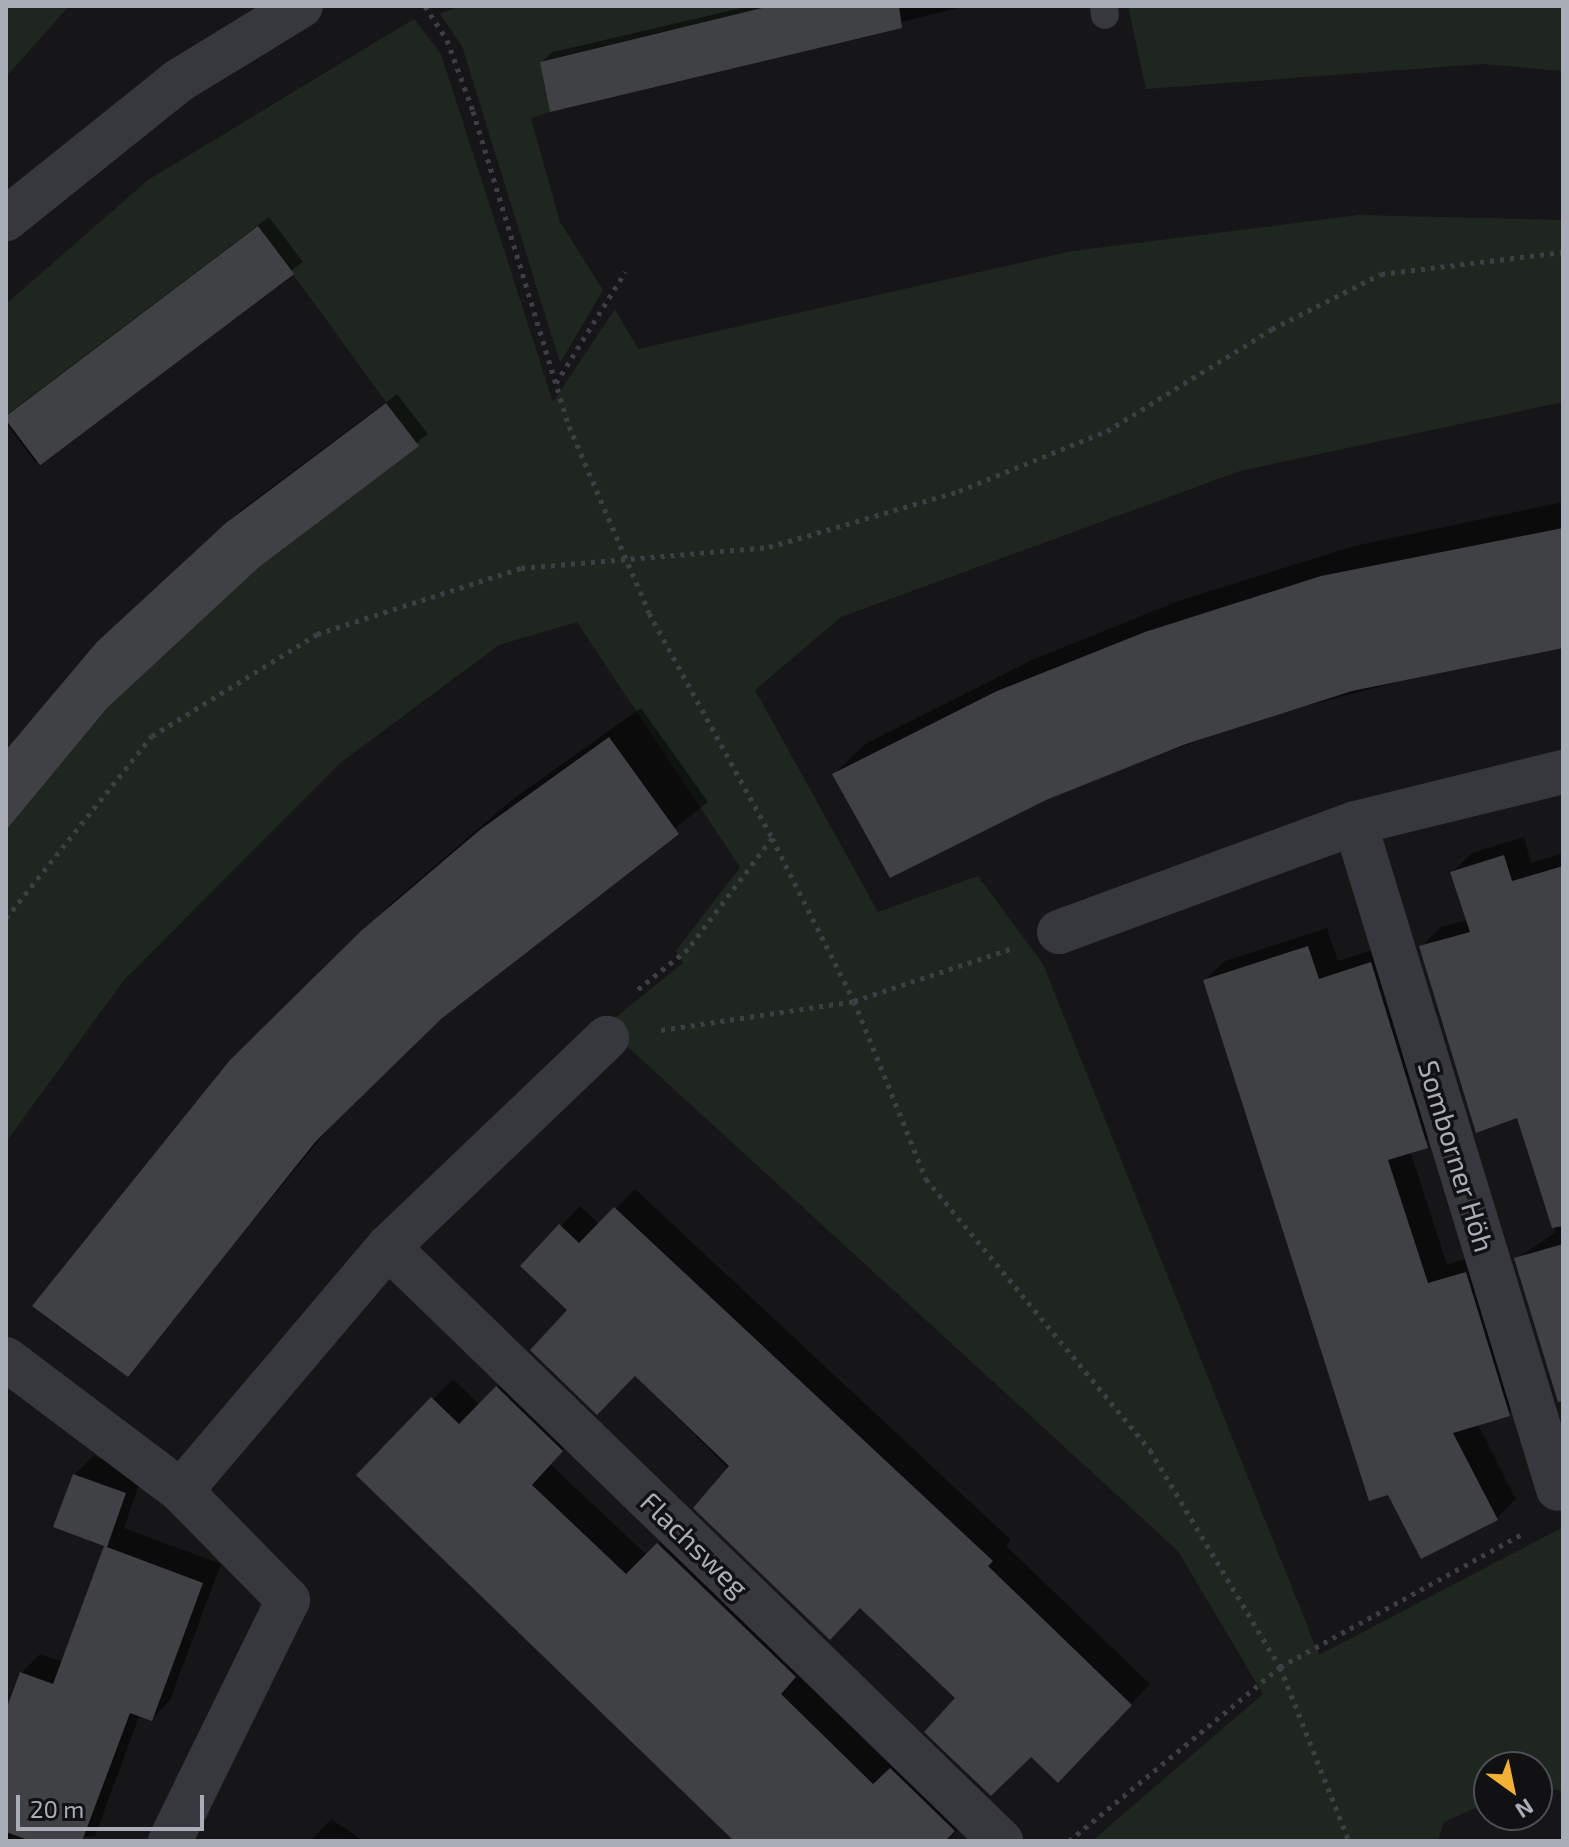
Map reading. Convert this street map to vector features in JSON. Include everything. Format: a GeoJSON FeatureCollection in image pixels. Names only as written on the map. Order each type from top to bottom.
{"type":"FeatureCollection","features":[{"type":"Feature","properties":{"kind":"street"},"geometry":{"type":"LineString","coordinates":[[6,219],[178,81],[301,6]]}},
{"type":"Feature","properties":{"kind":"street"},"geometry":{"type":"LineString","coordinates":[[1059,932],[1355,823],[1563,772]]}},
{"type":"Feature","properties":{"kind":"street","name":"Somborner Höh"},"geometry":{"type":"LineString","coordinates":[[1355,823],[1558,1489]]}},
{"type":"Feature","properties":{"kind":"street"},"geometry":{"type":"LineString","coordinates":[[181,1491],[388,1247],[607,1038]]}},
{"type":"Feature","properties":{"kind":"street","name":"Flachsweg"},"geometry":{"type":"LineString","coordinates":[[388,1247],[1001,1841]]}},
{"type":"Feature","properties":{"kind":"street"},"geometry":{"type":"LineString","coordinates":[[6,1359],[181,1491],[288,1600],[170,1841]]}},
{"type":"Feature","properties":{"kind":"path"},"geometry":{"type":"LineString","coordinates":[[425,6],[447,40],[473,111],[556,384],[625,558],[854,1001],[926,1179],[1150,1450],[1280,1667],[1349,1841]]}},
{"type":"Feature","properties":{"kind":"path"},"geometry":{"type":"LineString","coordinates":[[6,918],[152,736],[317,634],[521,568],[769,547],[959,491],[1107,431],[1272,329],[1381,274],[1563,252]]}},
{"type":"Feature","properties":{"kind":"path"},"geometry":{"type":"LineString","coordinates":[[556,384],[625,272]]}},
{"type":"Feature","properties":{"kind":"path"},"geometry":{"type":"LineString","coordinates":[[772,838],[688,949],[598,1022],[607,1038],[854,1001],[1059,932]]}},
{"type":"Feature","properties":{"kind":"path"},"geometry":{"type":"LineString","coordinates":[[1069,1841],[1280,1667],[1536,1526]]}},
{"type":"Feature","properties":{"kind":"shaded area"},"geometry":{"type":"Polygon","coordinates":[[[6,6],[69,6],[6,77],[6,6]]]}},
{"type":"Feature","properties":{"kind":"shaded area"},"geometry":{"type":"Polygon","coordinates":[[[460,6],[770,6],[732,15],[742,63],[672,29],[540,62],[550,112],[531,118],[560,222],[603,290],[560,363],[462,46],[440,14],[460,6]]]}},
{"type":"Feature","properties":{"kind":"shaded area"},"geometry":{"type":"Polygon","coordinates":[[[1128,6],[1563,6],[1563,71],[1482,64],[1146,89],[1128,6]]]}},
{"type":"Feature","properties":{"kind":"shaded area"},"geometry":{"type":"Polygon","coordinates":[[[414,19],[441,54],[553,402],[615,309],[638,349],[1072,251],[1359,215],[1563,220],[1563,402],[1240,471],[841,617],[755,690],[878,912],[978,876],[1043,964],[1319,1655],[1563,1527],[1563,1791],[1553,1789],[1553,1751],[1473,1751],[1473,1809],[1444,1822],[1438,1841],[1092,1841],[1263,1694],[1178,1551],[605,1026],[683,963],[676,951],[740,867],[577,622],[499,645],[340,763],[124,980],[6,1142],[6,827],[114,700],[259,566],[222,526],[252,503],[285,546],[418,446],[258,226],[6,420],[6,304],[148,180],[414,19]]]}},
{"type":"Feature","properties":{"kind":"building"},"geometry":{"type":"Polygon","coordinates":[[[770,6],[899,6],[902,28],[550,112],[540,62],[770,6]]]}},
{"type":"Feature","properties":{"kind":"building"},"geometry":{"type":"Polygon","coordinates":[[[258,226],[294,274],[40,465],[6,416],[258,226]]]}},
{"type":"Feature","properties":{"kind":"building"},"geometry":{"type":"Polygon","coordinates":[[[386,403],[419,446],[259,567],[108,707],[6,830],[6,750],[97,642],[226,523],[386,403]]]}},
{"type":"Feature","properties":{"kind":"building"},"geometry":{"type":"Polygon","coordinates":[[[1563,528],[1563,648],[1352,691],[1186,744],[1046,800],[890,878],[832,774],[997,691],[1145,632],[1321,576],[1563,528]]]}},
{"type":"Feature","properties":{"kind":"building"},"geometry":{"type":"Polygon","coordinates":[[[609,737],[679,834],[441,1019],[316,1141],[128,1377],[32,1306],[230,1060],[361,931],[481,829],[609,737]]]}},
{"type":"Feature","properties":{"kind":"building"},"geometry":{"type":"Polygon","coordinates":[[[1504,855],[1512,881],[1563,866],[1563,1226],[1552,1228],[1517,1118],[1476,1133],[1419,946],[1470,932],[1450,872],[1504,855]]]}},
{"type":"Feature","properties":{"kind":"building"},"geometry":{"type":"Polygon","coordinates":[[[1308,946],[1319,979],[1371,962],[1428,1148],[1388,1160],[1428,1283],[1466,1272],[1510,1416],[1453,1433],[1498,1520],[1421,1559],[1388,1495],[1369,1501],[1203,980],[1308,946]]]}},
{"type":"Feature","properties":{"kind":"building"},"geometry":{"type":"Polygon","coordinates":[[[614,1207],[993,1561],[988,1566],[1132,1705],[1058,1783],[1031,1757],[991,1796],[924,1732],[955,1698],[860,1608],[830,1640],[693,1508],[729,1466],[635,1376],[597,1415],[530,1350],[567,1310],[520,1266],[559,1224],[579,1243],[614,1207]]]}},
{"type":"Feature","properties":{"kind":"building"},"geometry":{"type":"Polygon","coordinates":[[[1563,1244],[1563,1401],[1558,1402],[1514,1258],[1563,1244]]]}},
{"type":"Feature","properties":{"kind":"building"},"geometry":{"type":"Polygon","coordinates":[[[496,1386],[563,1451],[532,1485],[626,1574],[657,1543],[796,1677],[781,1694],[873,1784],[890,1768],[955,1831],[945,1841],[734,1841],[356,1475],[431,1397],[459,1424],[496,1386]]]}},
{"type":"Feature","properties":{"kind":"building"},"geometry":{"type":"Polygon","coordinates":[[[73,1474],[126,1493],[107,1547],[203,1583],[152,1721],[130,1713],[82,1841],[31,1841],[6,1832],[6,1710],[20,1672],[53,1684],[104,1546],[53,1527],[73,1474]]]}}]}
